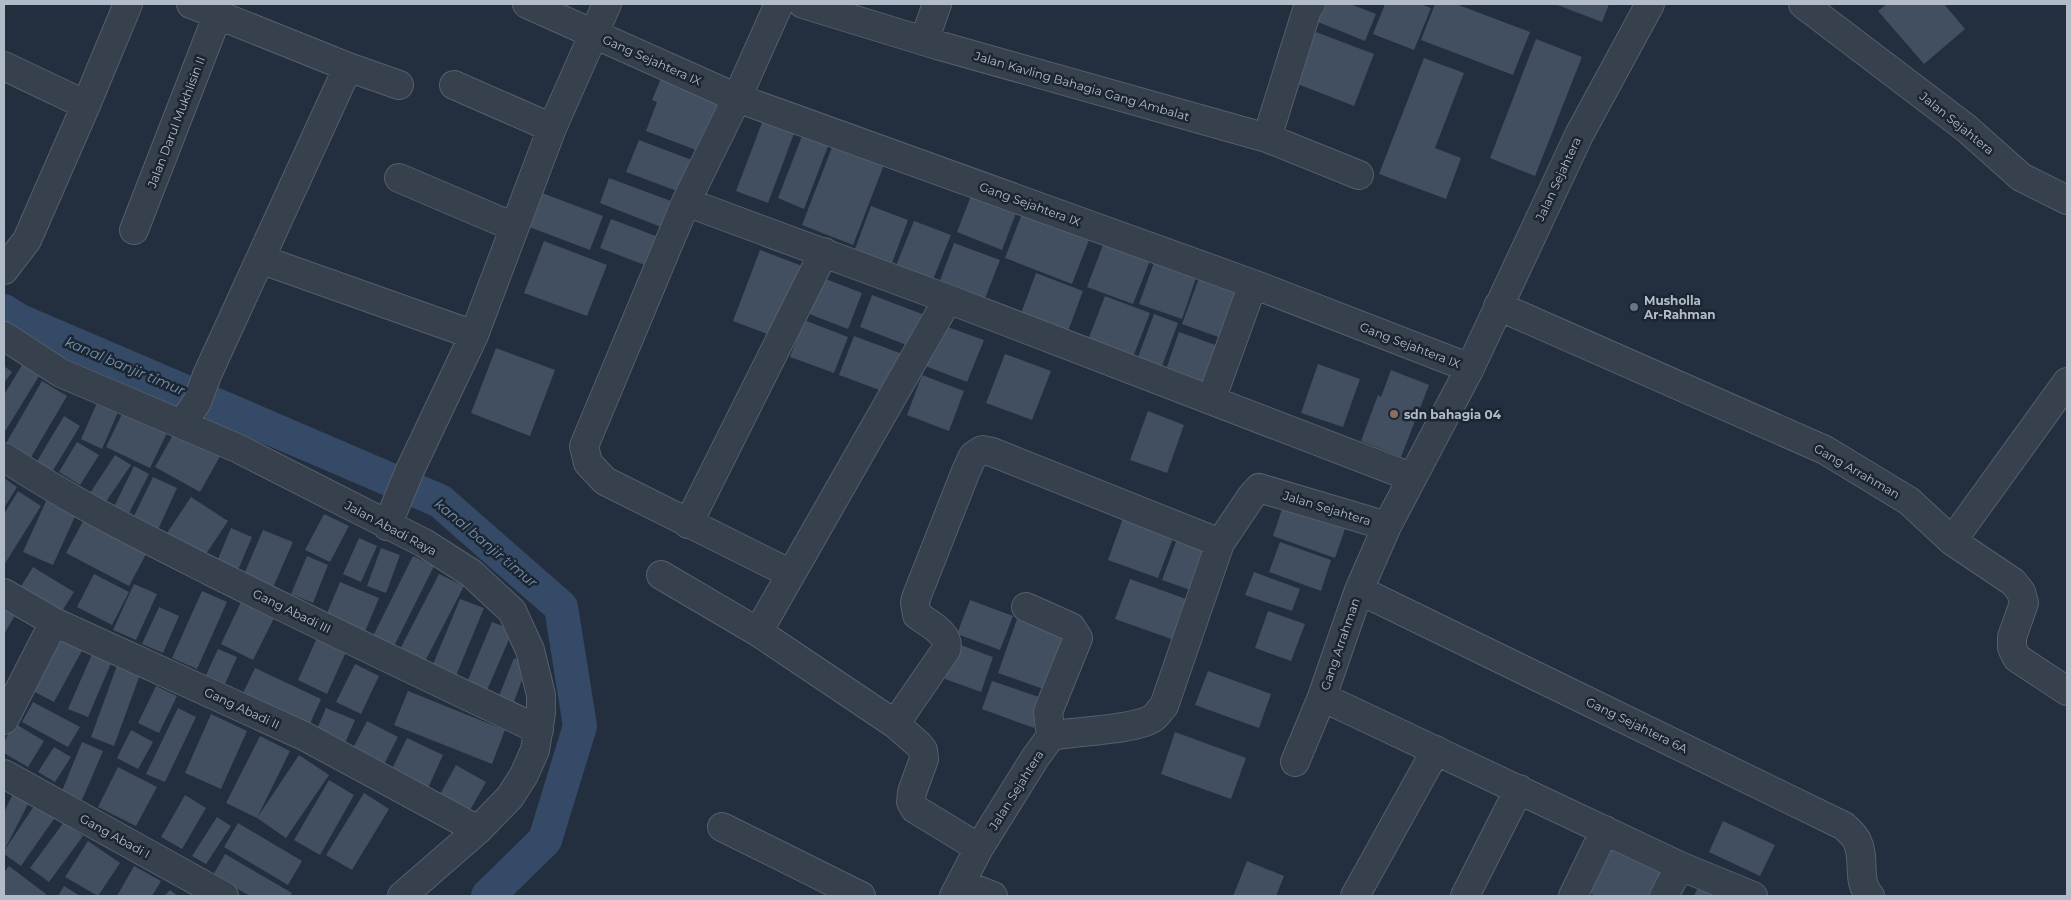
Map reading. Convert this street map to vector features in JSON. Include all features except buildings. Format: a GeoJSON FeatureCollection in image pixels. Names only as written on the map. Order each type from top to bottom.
{"type":"FeatureCollection","features":[{"type":"Feature","properties":{"kind":"street"},"geometry":{"type":"LineString","coordinates":[[7,266],[27,240],[86,106],[128,4]]}},
{"type":"Feature","properties":{"kind":"street"},"geometry":{"type":"LineString","coordinates":[[192,4],[348,68],[399,85]]}},
{"type":"Feature","properties":{"kind":"street","name":"Gang Sejahtera IX"},"geometry":{"type":"LineString","coordinates":[[527,4],[737,98],[1253,284],[1470,368]]}},
{"type":"Feature","properties":{"kind":"street"},"geometry":{"type":"LineString","coordinates":[[387,526],[474,335],[552,128],[607,4]]}},
{"type":"Feature","properties":{"kind":"street"},"geometry":{"type":"LineString","coordinates":[[778,4],[737,98],[686,202],[584,446],[588,463],[605,481],[791,574]]}},
{"type":"Feature","properties":{"kind":"street","name":"Jalan Kavling Bahagia Gang Ambalat"},"geometry":{"type":"LineString","coordinates":[[803,4],[924,41],[1267,138],[1359,174]]}},
{"type":"Feature","properties":{"kind":"street"},"geometry":{"type":"LineString","coordinates":[[924,41],[937,4]]}},
{"type":"Feature","properties":{"kind":"street","name":"Jalan Sejahtera"},"geometry":{"type":"LineString","coordinates":[[958,890],[979,848],[1035,758],[1051,736],[1136,725],[1153,718],[1164,706],[1220,543],[1259,488],[1387,526],[1470,368],[1579,135],[1650,4]]}},
{"type":"Feature","properties":{"kind":"street","name":"Jalan Sejahtera"},"geometry":{"type":"LineString","coordinates":[[1803,4],[1966,128],[2021,177],[2067,200]]}},
{"type":"Feature","properties":{"kind":"street"},"geometry":{"type":"LineString","coordinates":[[1267,138],[1302,6]]}},
{"type":"Feature","properties":{"kind":"street","name":"Jalan Darul Mukhlisin II"},"geometry":{"type":"LineString","coordinates":[[134,230],[218,14]]}},
{"type":"Feature","properties":{"kind":"street"},"geometry":{"type":"LineString","coordinates":[[4,66],[86,106]]}},
{"type":"Feature","properties":{"kind":"street"},"geometry":{"type":"LineString","coordinates":[[190,413],[348,68]]}},
{"type":"Feature","properties":{"kind":"street"},"geometry":{"type":"LineString","coordinates":[[454,85],[552,128]]}},
{"type":"Feature","properties":{"kind":"street"},"geometry":{"type":"LineString","coordinates":[[399,178],[514,227]]}},
{"type":"Feature","properties":{"kind":"street"},"geometry":{"type":"LineString","coordinates":[[686,202],[948,298],[1412,477]]}},
{"type":"Feature","properties":{"kind":"street"},"geometry":{"type":"LineString","coordinates":[[688,524],[824,252]]}},
{"type":"Feature","properties":{"kind":"street"},"geometry":{"type":"LineString","coordinates":[[260,259],[474,335]]}},
{"type":"Feature","properties":{"kind":"street"},"geometry":{"type":"LineString","coordinates":[[1211,400],[1253,284]]}},
{"type":"Feature","properties":{"kind":"street"},"geometry":{"type":"LineString","coordinates":[[758,632],[948,298]]}},
{"type":"Feature","properties":{"kind":"street","name":"Gang Arrahman"},"geometry":{"type":"LineString","coordinates":[[1498,306],[1825,450],[1909,501],[1952,541],[2013,582],[2021,592],[2024,603],[2012,637],[2012,648],[2017,658],[2067,691]]}},
{"type":"Feature","properties":{"kind":"street","name":"Jalan Abadi Raya"},"geometry":{"type":"LineString","coordinates":[[4,336],[61,373],[190,413],[237,448],[387,526],[424,543],[471,573],[512,612],[530,650],[540,687],[541,713],[535,750],[524,775],[510,797],[478,830],[402,896]]}},
{"type":"Feature","properties":{"kind":"street"},"geometry":{"type":"LineString","coordinates":[[1952,541],[2067,382]]}},
{"type":"Feature","properties":{"kind":"street"},"geometry":{"type":"LineString","coordinates":[[895,724],[946,650],[948,644],[945,636],[917,615],[916,598],[966,471],[974,456],[982,450],[992,452],[1220,543]]}},
{"type":"Feature","properties":{"kind":"street","name":"Gang Abadi III"},"geometry":{"type":"LineString","coordinates":[[4,457],[49,487],[280,606],[538,730]]}},
{"type":"Feature","properties":{"kind":"street","name":"Gang Arrahman"},"geometry":{"type":"LineString","coordinates":[[1295,762],[1322,697],[1359,590],[1387,526]]}},
{"type":"Feature","properties":{"kind":"street"},"geometry":{"type":"LineString","coordinates":[[661,575],[758,632],[895,724],[923,750],[924,759],[912,792],[911,802],[915,809],[979,848]]}},
{"type":"Feature","properties":{"kind":"street","name":"Gang Sejahtera 6A"},"geometry":{"type":"LineString","coordinates":[[1359,590],[1844,826],[1857,841],[1862,861],[1862,880],[1866,892],[1870,896]]}},
{"type":"Feature","properties":{"kind":"street","name":"Gang Abadi II"},"geometry":{"type":"LineString","coordinates":[[4,593],[54,622],[304,736],[478,830]]}},
{"type":"Feature","properties":{"kind":"street"},"geometry":{"type":"LineString","coordinates":[[1026,607],[1071,627],[1078,638],[1048,712],[1051,736]]}},
{"type":"Feature","properties":{"kind":"street"},"geometry":{"type":"LineString","coordinates":[[4,720],[54,622]]}},
{"type":"Feature","properties":{"kind":"street"},"geometry":{"type":"LineString","coordinates":[[1322,697],[1680,866],[1753,896]]}},
{"type":"Feature","properties":{"kind":"street"},"geometry":{"type":"LineString","coordinates":[[1356,896],[1436,750]]}},
{"type":"Feature","properties":{"kind":"street","name":"Gang Abadi I"},"geometry":{"type":"LineString","coordinates":[[5,774],[224,896]]}},
{"type":"Feature","properties":{"kind":"street"},"geometry":{"type":"LineString","coordinates":[[1465,896],[1519,789]]}},
{"type":"Feature","properties":{"kind":"street"},"geometry":{"type":"LineString","coordinates":[[722,828],[861,896]]}},
{"type":"Feature","properties":{"kind":"street"},"geometry":{"type":"LineString","coordinates":[[1573,896],[1605,830]]}},
{"type":"Feature","properties":{"kind":"street"},"geometry":{"type":"LineString","coordinates":[[1664,896],[1680,866]]}},
{"type":"Feature","properties":{"kind":"street"},"geometry":{"type":"LineString","coordinates":[[958,890],[993,896]]}},
{"type":"Feature","properties":{"kind":"waterway","name":"kanal banjir timur"},"geometry":{"type":"LineString","coordinates":[[4,311],[18,320],[440,501],[561,607],[580,726],[545,840],[488,896]]}},
{"type":"Feature","properties":{"kind":"place","name":"Musholla Ar-Rahman"},"geometry":{"type":"Point","coordinates":[1634,307]}},
{"type":"Feature","properties":{"kind":"place","name":"sdn bahagia 04"},"geometry":{"type":"Point","coordinates":[1394,414]}}]}
